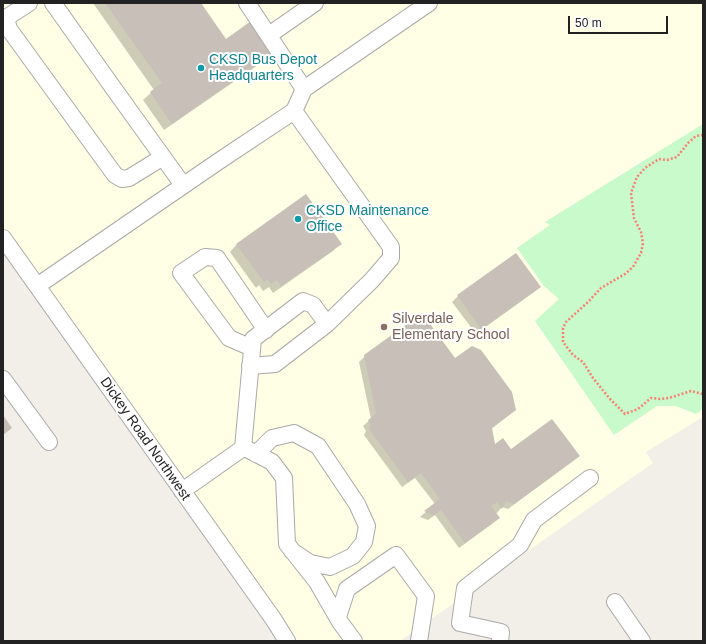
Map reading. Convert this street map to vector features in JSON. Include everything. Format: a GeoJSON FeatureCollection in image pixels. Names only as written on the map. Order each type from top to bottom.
{"type":"FeatureCollection","features":[{"type":"Feature","properties":{"kind":"street"},"geometry":{"type":"LineString","coordinates":[[28,3],[9,16],[7,22],[9,29],[115,175],[122,179],[130,178],[162,157]]}},
{"type":"Feature","properties":{"kind":"street"},"geometry":{"type":"LineString","coordinates":[[53,3],[183,185]]}},
{"type":"Feature","properties":{"kind":"street"},"geometry":{"type":"LineString","coordinates":[[247,3],[304,89]]}},
{"type":"Feature","properties":{"kind":"street"},"geometry":{"type":"LineString","coordinates":[[269,35],[315,3]]}},
{"type":"Feature","properties":{"kind":"street"},"geometry":{"type":"LineString","coordinates":[[37,286],[183,185],[294,111],[304,89],[429,3]]}},
{"type":"Feature","properties":{"kind":"street"},"geometry":{"type":"LineString","coordinates":[[250,366],[275,364],[327,324],[372,280],[391,258],[391,247],[294,111]]}},
{"type":"Feature","properties":{"kind":"street","name":"Dickey Road Northwest"},"geometry":{"type":"LineString","coordinates":[[3,238],[274,620],[287,641]]}},
{"type":"Feature","properties":{"kind":"street"},"geometry":{"type":"LineString","coordinates":[[252,348],[229,338],[180,273],[205,257],[217,258],[266,330]]}},
{"type":"Feature","properties":{"kind":"street"},"geometry":{"type":"LineString","coordinates":[[250,451],[250,366],[253,339],[303,301],[313,305],[327,324]]}},
{"type":"Feature","properties":{"kind":"street"},"geometry":{"type":"LineString","coordinates":[[3,379],[49,442]]}},
{"type":"Feature","properties":{"kind":"street"},"geometry":{"type":"LineString","coordinates":[[182,491],[272,438],[294,433],[318,446],[357,504],[368,526],[364,542],[353,556],[330,567],[310,563],[292,551]]}},
{"type":"Feature","properties":{"kind":"street"},"geometry":{"type":"LineString","coordinates":[[250,451],[272,462],[284,478],[287,544],[317,582],[354,641]]}},
{"type":"Feature","properties":{"kind":"street"},"geometry":{"type":"LineString","coordinates":[[500,641],[501,632],[460,623],[465,588],[520,545],[534,520],[590,478]]}},
{"type":"Feature","properties":{"kind":"street"},"geometry":{"type":"LineString","coordinates":[[338,617],[347,589],[396,555],[426,596],[419,641]]}},
{"type":"Feature","properties":{"kind":"street"},"geometry":{"type":"LineString","coordinates":[[317,582],[347,589]]}},
{"type":"Feature","properties":{"kind":"street"},"geometry":{"type":"LineString","coordinates":[[615,602],[642,641]]}},
{"type":"Feature","properties":{"kind":"path"},"geometry":{"type":"LineString","coordinates":[[703,135],[696,136],[677,157],[667,160],[659,160],[646,168],[638,177],[631,193],[634,218],[641,232],[643,243],[641,253],[633,267],[601,288],[566,322],[563,328],[563,342],[573,355],[583,362],[598,383],[625,414],[638,409],[651,398],[669,398],[691,391],[703,394]]}},
{"type":"Feature","properties":{"kind":"shaded area","name":"Silverdale Elementary School"},"geometry":{"type":"Polygon","coordinates":[[[3,3],[703,3],[703,421],[701,418],[646,452],[653,463],[400,641],[287,641],[3,238],[3,3]]]}},
{"type":"Feature","properties":{"kind":"green space"},"geometry":{"type":"Polygon","coordinates":[[[703,124],[703,409],[696,414],[676,406],[657,406],[614,435],[535,321],[559,299],[544,286],[517,248],[550,225],[545,222],[703,124]]]}},
{"type":"Feature","properties":{"kind":"building","name":"CKSD Bus Depot Headquarters"},"geometry":{"type":"Polygon","coordinates":[[[105,3],[201,3],[226,39],[251,21],[273,53],[172,124],[150,92],[162,83],[105,3]]]}},
{"type":"Feature","properties":{"kind":"building","name":"CKSD Maintenance Office"},"geometry":{"type":"Polygon","coordinates":[[[306,194],[342,244],[281,286],[277,280],[271,284],[267,279],[264,282],[236,244],[306,194]]]}},
{"type":"Feature","properties":{"kind":"building"},"geometry":{"type":"Polygon","coordinates":[[[516,253],[541,287],[481,329],[457,295],[516,253]]]}},
{"type":"Feature","properties":{"kind":"building"},"geometry":{"type":"Polygon","coordinates":[[[422,313],[455,358],[472,346],[481,350],[512,392],[516,410],[492,428],[495,444],[503,438],[511,449],[552,419],[580,456],[514,504],[506,501],[502,509],[497,502],[491,506],[500,518],[465,543],[441,510],[434,515],[424,511],[440,499],[421,473],[408,482],[369,429],[371,425],[368,420],[376,414],[364,355],[422,313]]]}},
{"type":"Feature","properties":{"kind":"building"},"geometry":{"type":"Polygon","coordinates":[[[3,415],[12,428],[3,435],[3,415]]]}},
{"type":"Feature","properties":{"kind":"place","name":"CKSD Bus Depot Headquarters"},"geometry":{"type":"Point","coordinates":[201,68]}},
{"type":"Feature","properties":{"kind":"place","name":"CKSD Maintenance Office"},"geometry":{"type":"Point","coordinates":[298,219]}},
{"type":"Feature","properties":{"kind":"place","name":"Silverdale Elementary School"},"geometry":{"type":"Point","coordinates":[384,327]}}]}
